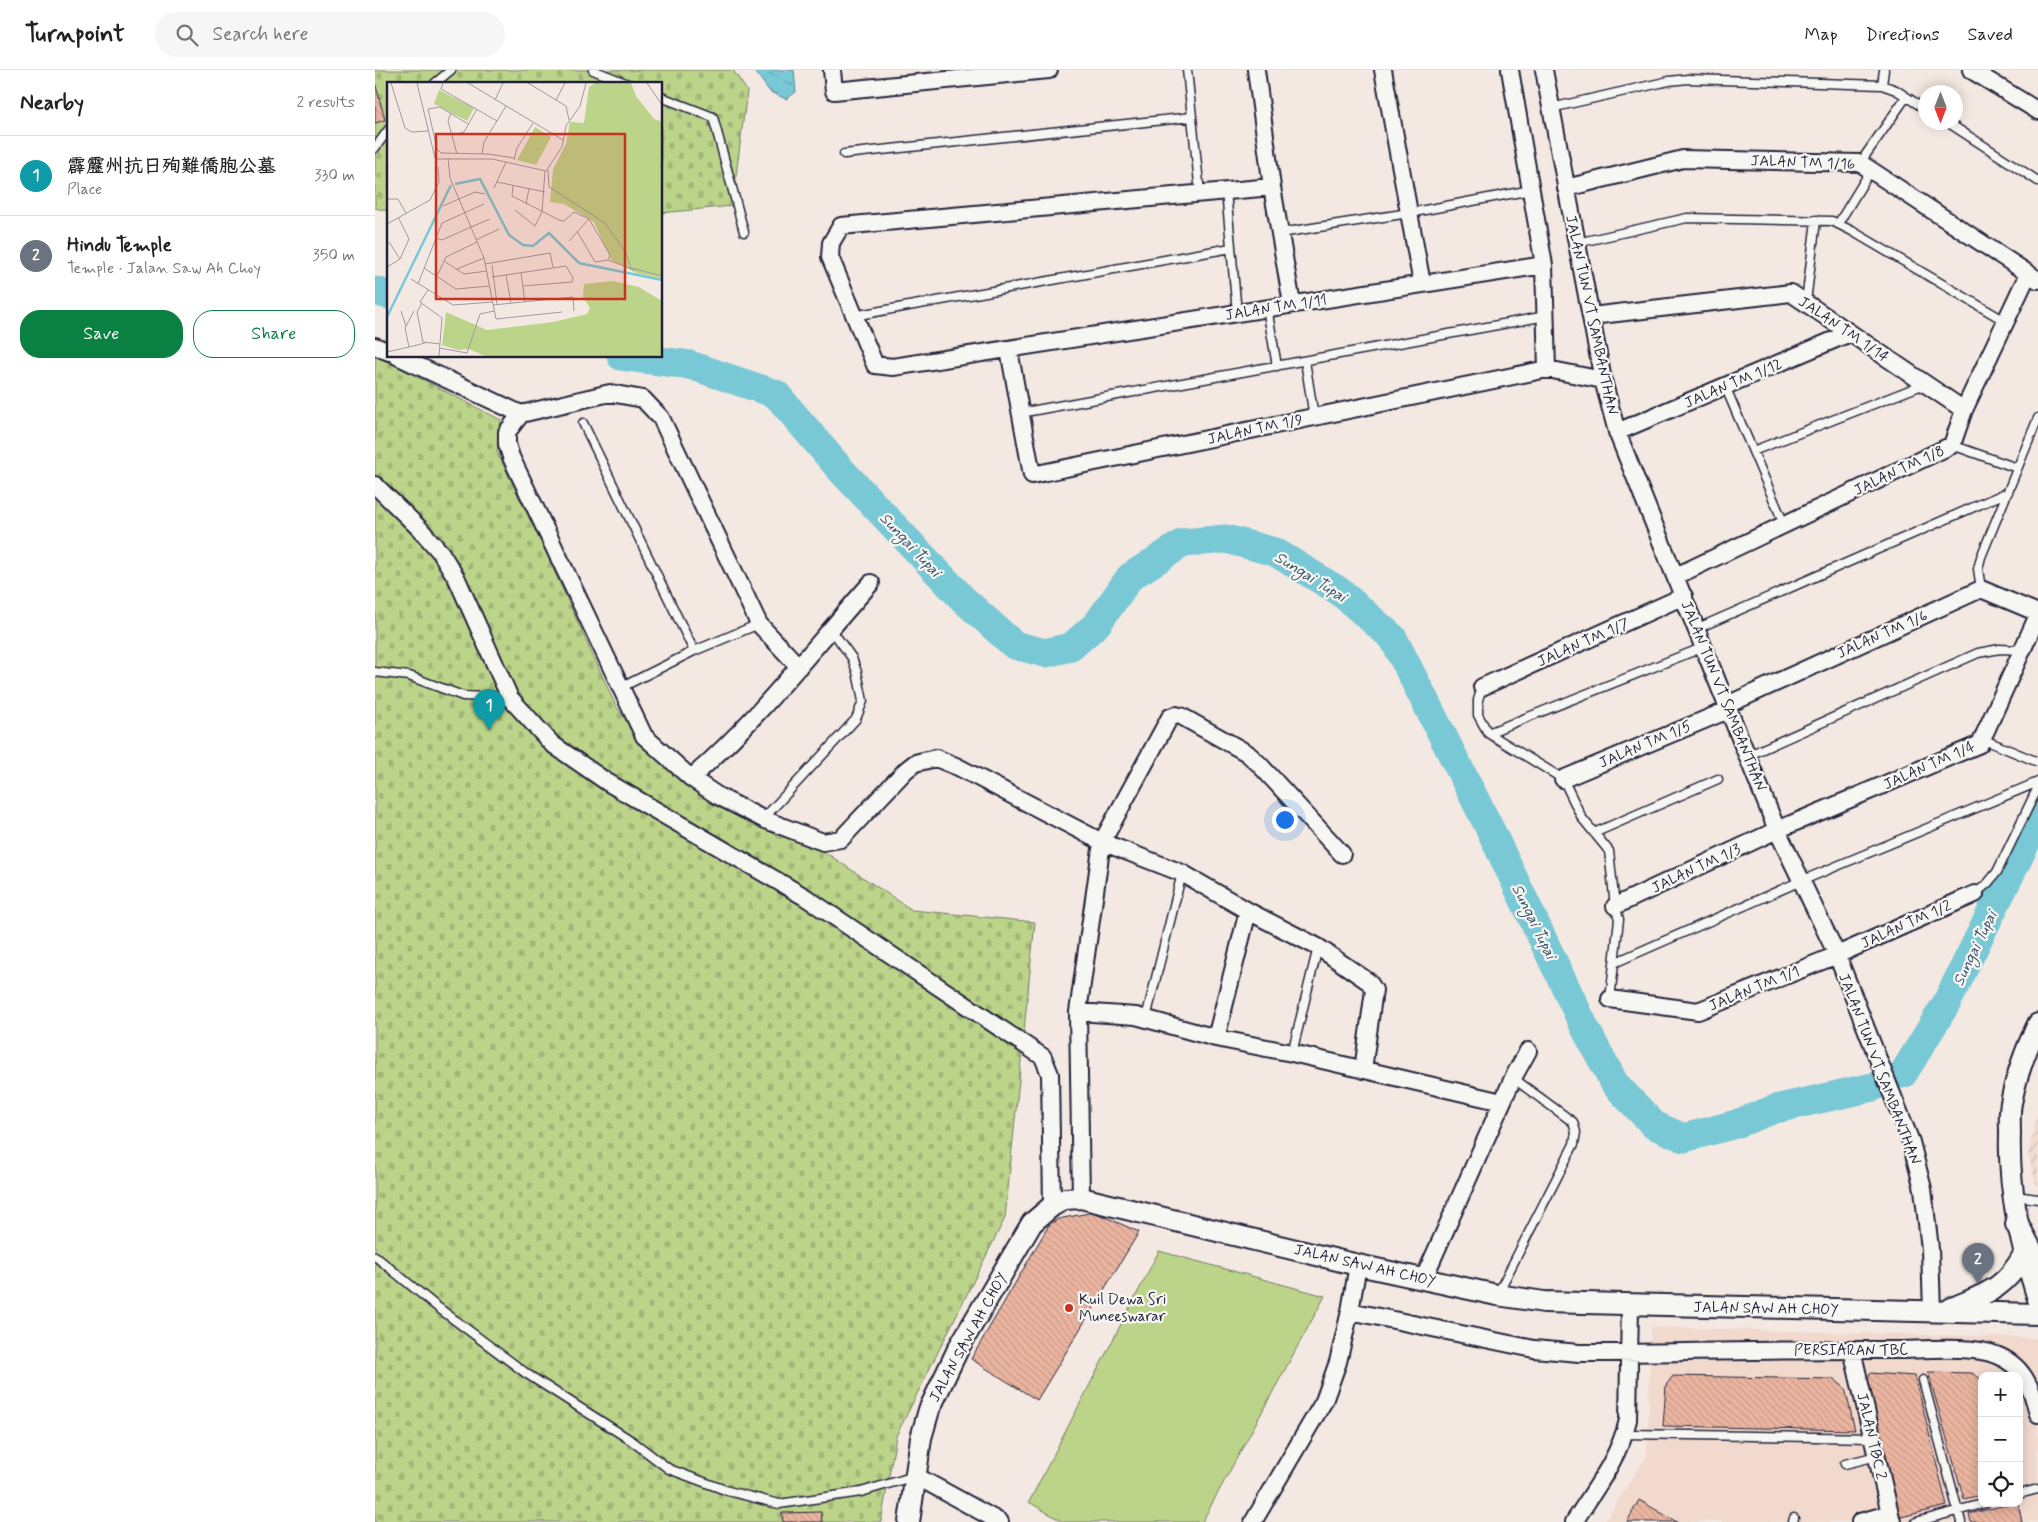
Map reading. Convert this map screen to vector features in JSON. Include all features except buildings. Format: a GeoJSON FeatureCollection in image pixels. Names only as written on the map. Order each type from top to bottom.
{"type":"FeatureCollection","features":[{"type":"Feature","properties":{"kind":"main road"},"geometry":{"type":"LineString","coordinates":[[2017,1224],[2031,1259]]}},
{"type":"Feature","properties":{"kind":"street"},"geometry":{"type":"LineString","coordinates":[[832,70],[834,91],[1049,70]]}},
{"type":"Feature","properties":{"kind":"street"},"geometry":{"type":"LineString","coordinates":[[1256,70],[1272,187],[1292,304]]}},
{"type":"Feature","properties":{"kind":"street"},"geometry":{"type":"LineString","coordinates":[[1383,70],[1422,284]]}},
{"type":"Feature","properties":{"kind":"street"},"geometry":{"type":"LineString","coordinates":[[1510,70],[1544,265],[1547,369]]}},
{"type":"Feature","properties":{"kind":"street","name":"JALAN TUN VT SAMBANTHAN"},"geometry":{"type":"LineString","coordinates":[[1544,70],[1603,380],[1617,432],[1777,830],[1837,955],[1911,1142],[1923,1189],[1939,1311]]}},
{"type":"Feature","properties":{"kind":"street"},"geometry":{"type":"LineString","coordinates":[[1971,70],[2038,111]]}},
{"type":"Feature","properties":{"kind":"street","name":"JALAN TM 1/16"},"geometry":{"type":"LineString","coordinates":[[1566,188],[1683,159],[1866,167],[2033,277]]}},
{"type":"Feature","properties":{"kind":"street"},"geometry":{"type":"LineString","coordinates":[[853,316],[830,257],[831,243],[841,226],[1272,187]]}},
{"type":"Feature","properties":{"kind":"street","name":"JALAN TM 1/11"},"geometry":{"type":"LineString","coordinates":[[853,316],[875,365],[893,368],[1544,265]]}},
{"type":"Feature","properties":{"kind":"street","name":"JALAN TM 1/8"},"geometry":{"type":"LineString","coordinates":[[1675,576],[1952,445],[1964,410],[2005,322],[2033,277]]}},
{"type":"Feature","properties":{"kind":"street","name":"JALAN TM 1/14"},"geometry":{"type":"LineString","coordinates":[[1591,316],[1791,293],[1964,410]]}},
{"type":"Feature","properties":{"kind":"street","name":"JALAN TM 1/12"},"geometry":{"type":"LineString","coordinates":[[1617,432],[1850,333]]}},
{"type":"Feature","properties":{"kind":"street"},"geometry":{"type":"LineString","coordinates":[[375,346],[387,351]]}},
{"type":"Feature","properties":{"kind":"street","name":"JALAN TM 1/9"},"geometry":{"type":"LineString","coordinates":[[1009,350],[1032,475],[1547,369],[1603,380]]}},
{"type":"Feature","properties":{"kind":"street"},"geometry":{"type":"LineString","coordinates":[[401,358],[521,414],[610,393],[643,399],[661,418],[759,624],[799,667]]}},
{"type":"Feature","properties":{"kind":"street"},"geometry":{"type":"LineString","coordinates":[[521,414],[507,432],[507,444],[511,457],[644,736],[691,778],[718,796],[763,819],[823,842],[841,839],[906,770],[915,763],[936,758],[958,767],[1102,842],[1182,873],[1248,911],[1318,947],[1369,982],[1374,990],[1363,1070]]}},
{"type":"Feature","properties":{"kind":"street"},"geometry":{"type":"LineString","coordinates":[[375,485],[420,528],[441,553],[457,578],[510,698],[553,744],[607,782],[805,897],[1043,1057],[1050,1074],[1052,1206]]}},
{"type":"Feature","properties":{"kind":"street"},"geometry":{"type":"LineString","coordinates":[[691,778],[709,762],[799,667],[871,583]]}},
{"type":"Feature","properties":{"kind":"street"},"geometry":{"type":"LineString","coordinates":[[1981,590],[2038,614]]}},
{"type":"Feature","properties":{"kind":"street","name":"JALAN TM 1/6"},"geometry":{"type":"LineString","coordinates":[[1727,707],[1981,590]]}},
{"type":"Feature","properties":{"kind":"street","name":"JALAN TM 1/7"},"geometry":{"type":"LineString","coordinates":[[1482,687],[1684,596]]}},
{"type":"Feature","properties":{"kind":"street","name":"JALAN TM 1/4"},"geometry":{"type":"LineString","coordinates":[[1777,830],[1980,744],[2038,614]]}},
{"type":"Feature","properties":{"kind":"street","name":"JALAN TM 1/5"},"geometry":{"type":"LineString","coordinates":[[1563,779],[1727,707]]}},
{"type":"Feature","properties":{"kind":"street"},"geometry":{"type":"LineString","coordinates":[[1081,1198],[1078,1012],[1102,842],[1170,717],[1181,716],[1231,744],[1259,764],[1341,854]]}},
{"type":"Feature","properties":{"kind":"street","name":"JALAN TM 1/3"},"geometry":{"type":"LineString","coordinates":[[1615,906],[1777,830]]}},
{"type":"Feature","properties":{"kind":"street","name":"JALAN TM 1/2"},"geometry":{"type":"LineString","coordinates":[[1837,955],[1975,894]]}},
{"type":"Feature","properties":{"kind":"street"},"geometry":{"type":"LineString","coordinates":[[1216,1038],[1248,911]]}},
{"type":"Feature","properties":{"kind":"street","name":"JALAN TM 1/1"},"geometry":{"type":"LineString","coordinates":[[1610,999],[1698,1011],[1837,955]]}},
{"type":"Feature","properties":{"kind":"street"},"geometry":{"type":"LineString","coordinates":[[1078,1012],[1146,1018],[1216,1038],[1292,1053],[1502,1102]]}},
{"type":"Feature","properties":{"kind":"street"},"geometry":{"type":"LineString","coordinates":[[2017,1224],[2012,1195],[2009,1148],[2011,1104],[2026,1050],[2038,1024]]}},
{"type":"Feature","properties":{"kind":"street"},"geometry":{"type":"LineString","coordinates":[[1424,1278],[1502,1102],[1528,1051]]}},
{"type":"Feature","properties":{"kind":"street","name":"JALAN SAW AH CHOY"},"geometry":{"type":"LineString","coordinates":[[909,1522],[921,1438],[929,1410],[959,1347],[1032,1223],[1052,1206],[1065,1199],[1081,1198],[1358,1265],[1544,1302],[2038,1314]]}},
{"type":"Feature","properties":{"kind":"street"},"geometry":{"type":"LineString","coordinates":[[1939,1311],[2003,1283],[2031,1259],[2038,1299]]}},
{"type":"Feature","properties":{"kind":"street"},"geometry":{"type":"LineString","coordinates":[[1253,1522],[1324,1401],[1338,1362],[1358,1265]]}},
{"type":"Feature","properties":{"kind":"street"},"geometry":{"type":"LineString","coordinates":[[1574,1522],[1619,1450],[1625,1434],[1628,1420],[1630,1305]]}},
{"type":"Feature","properties":{"kind":"street","name":"PERSIARAN TBC"},"geometry":{"type":"LineString","coordinates":[[1350,1311],[1534,1349],[1579,1353],[1972,1350],[1996,1355],[2018,1369],[2033,1391],[2038,1414]]}},
{"type":"Feature","properties":{"kind":"street","name":"JALAN TBC 2"},"geometry":{"type":"LineString","coordinates":[[1851,1350],[1878,1456],[1891,1518]]}},
{"type":"Feature","properties":{"kind":"street"},"geometry":{"type":"LineString","coordinates":[[916,1476],[1000,1522]]}},
{"type":"Feature","properties":{"kind":"street"},"geometry":{"type":"LineString","coordinates":[[1860,1522],[1891,1518]]}},
{"type":"Feature","properties":{"kind":"lane"},"geometry":{"type":"LineString","coordinates":[[436,82],[451,70]]}},
{"type":"Feature","properties":{"kind":"lane"},"geometry":{"type":"LineString","coordinates":[[593,70],[623,82]]}},
{"type":"Feature","properties":{"kind":"lane"},"geometry":{"type":"LineString","coordinates":[[1187,70],[1200,193]]}},
{"type":"Feature","properties":{"kind":"lane"},"geometry":{"type":"LineString","coordinates":[[1882,84],[1884,70]]}},
{"type":"Feature","properties":{"kind":"lane"},"geometry":{"type":"LineString","coordinates":[[1551,108],[1669,81],[1688,79],[1882,84],[1918,104]]}},
{"type":"Feature","properties":{"kind":"lane"},"geometry":{"type":"LineString","coordinates":[[1838,224],[1866,167],[1906,96]]}},
{"type":"Feature","properties":{"kind":"lane"},"geometry":{"type":"LineString","coordinates":[[663,98],[713,117],[744,232]]}},
{"type":"Feature","properties":{"kind":"lane"},"geometry":{"type":"LineString","coordinates":[[843,154],[1192,117]]}},
{"type":"Feature","properties":{"kind":"lane"},"geometry":{"type":"LineString","coordinates":[[1959,130],[2038,181]]}},
{"type":"Feature","properties":{"kind":"lane"},"geometry":{"type":"LineString","coordinates":[[375,148],[387,132]]}},
{"type":"Feature","properties":{"kind":"lane"},"geometry":{"type":"LineString","coordinates":[[1280,233],[1409,213],[1531,190]]}},
{"type":"Feature","properties":{"kind":"lane"},"geometry":{"type":"LineString","coordinates":[[1226,191],[1237,313]]}},
{"type":"Feature","properties":{"kind":"lane"},"geometry":{"type":"LineString","coordinates":[[1577,243],[1687,218],[1816,220],[1832,222],[1852,230],[2005,322]]}},
{"type":"Feature","properties":{"kind":"lane"},"geometry":{"type":"LineString","coordinates":[[1806,303],[1816,220]]}},
{"type":"Feature","properties":{"kind":"lane"},"geometry":{"type":"LineString","coordinates":[[853,316],[1231,248]]}},
{"type":"Feature","properties":{"kind":"lane"},"geometry":{"type":"LineString","coordinates":[[1267,308],[1277,366]]}},
{"type":"Feature","properties":{"kind":"lane"},"geometry":{"type":"LineString","coordinates":[[1020,413],[1546,316]]}},
{"type":"Feature","properties":{"kind":"lane"},"geometry":{"type":"LineString","coordinates":[[1305,360],[1314,417]]}},
{"type":"Feature","properties":{"kind":"lane"},"geometry":{"type":"LineString","coordinates":[[1753,452],[1925,384]]}},
{"type":"Feature","properties":{"kind":"lane"},"geometry":{"type":"LineString","coordinates":[[1725,386],[1784,524]]}},
{"type":"Feature","properties":{"kind":"lane"},"geometry":{"type":"LineString","coordinates":[[1981,590],[1978,569],[1981,557],[2038,418]]}},
{"type":"Feature","properties":{"kind":"lane"},"geometry":{"type":"LineString","coordinates":[[583,423],[694,651]]}},
{"type":"Feature","properties":{"kind":"lane"},"geometry":{"type":"LineString","coordinates":[[1952,445],[2017,468]]}},
{"type":"Feature","properties":{"kind":"lane"},"geometry":{"type":"LineString","coordinates":[[1697,629],[2008,492]]}},
{"type":"Feature","properties":{"kind":"lane"},"geometry":{"type":"LineString","coordinates":[[620,688],[694,651],[759,624]]}},
{"type":"Feature","properties":{"kind":"lane"},"geometry":{"type":"LineString","coordinates":[[763,819],[856,719],[861,710],[863,701],[852,658],[831,629]]}},
{"type":"Feature","properties":{"kind":"lane"},"geometry":{"type":"LineString","coordinates":[[1488,733],[1704,647]]}},
{"type":"Feature","properties":{"kind":"lane"},"geometry":{"type":"LineString","coordinates":[[1747,756],[1988,649],[2022,650]]}},
{"type":"Feature","properties":{"kind":"lane"},"geometry":{"type":"LineString","coordinates":[[375,672],[409,676],[463,696],[510,698]]}},
{"type":"Feature","properties":{"kind":"lane"},"geometry":{"type":"LineString","coordinates":[[1482,687],[1477,700],[1477,716],[1488,733],[1563,779],[1582,818],[1609,851],[1615,906],[1619,919],[1610,999]]}},
{"type":"Feature","properties":{"kind":"lane"},"geometry":{"type":"LineString","coordinates":[[1983,739],[2038,762]]}},
{"type":"Feature","properties":{"kind":"lane"},"geometry":{"type":"LineString","coordinates":[[1594,833],[1718,779]]}},
{"type":"Feature","properties":{"kind":"lane"},"geometry":{"type":"LineString","coordinates":[[1614,963],[1801,881],[2038,782]]}},
{"type":"Feature","properties":{"kind":"lane"},"geometry":{"type":"LineString","coordinates":[[1975,894],[1997,872],[2038,787]]}},
{"type":"Feature","properties":{"kind":"lane"},"geometry":{"type":"LineString","coordinates":[[1146,1018],[1182,873]]}},
{"type":"Feature","properties":{"kind":"lane"},"geometry":{"type":"LineString","coordinates":[[1292,1053],[1318,947]]}},
{"type":"Feature","properties":{"kind":"lane"},"geometry":{"type":"LineString","coordinates":[[1497,1294],[1574,1144],[1576,1132],[1573,1122],[1513,1078]]}},
{"type":"Feature","properties":{"kind":"lane"},"geometry":{"type":"LineString","coordinates":[[2012,1195],[2038,1199]]}},
{"type":"Feature","properties":{"kind":"lane"},"geometry":{"type":"LineString","coordinates":[[375,1256],[436,1306],[527,1374],[632,1441],[669,1469],[728,1491],[779,1504],[861,1492],[890,1482],[916,1476]]}},
{"type":"Feature","properties":{"kind":"lane"},"geometry":{"type":"LineString","coordinates":[[1923,1380],[1961,1522]]}},
{"type":"Feature","properties":{"kind":"lane"},"geometry":{"type":"LineString","coordinates":[[1625,1434],[1873,1438]]}},
{"type":"Feature","properties":{"kind":"lane"},"geometry":{"type":"LineString","coordinates":[[1845,1464],[1878,1456]]}},
{"type":"Feature","properties":{"kind":"lane"},"geometry":{"type":"LineString","coordinates":[[2023,1493],[2038,1489]]}},
{"type":"Feature","properties":{"kind":"lane"},"geometry":{"type":"LineString","coordinates":[[1916,1522],[1978,1505]]}},
{"type":"Feature","properties":{"kind":"shaded area"},"geometry":{"type":"Polygon","coordinates":[[[2038,1112],[2038,1190],[2028,1154],[2038,1112]]]}},
{"type":"Feature","properties":{"kind":"shaded area"},"geometry":{"type":"Polygon","coordinates":[[[1651,1327],[2038,1338],[2038,1522],[2022,1522],[2019,1507],[2023,1507],[2023,1372],[1978,1372],[1978,1376],[1972,1373],[1929,1372],[1964,1499],[1978,1496],[1978,1507],[1997,1507],[1969,1514],[1971,1522],[1677,1522],[1639,1500],[1627,1522],[1604,1522],[1647,1455],[1651,1327]],[[1870,1373],[1897,1518],[1946,1506],[1915,1376],[1870,1373]],[[1673,1376],[1666,1385],[1663,1426],[1854,1430],[1673,1376]]]}},
{"type":"Feature","properties":{"kind":"green space"},"geometry":{"type":"Polygon","coordinates":[[[375,70],[733,70],[747,91],[732,206],[663,213],[663,82],[387,82],[387,211],[375,208],[375,70]]]}},
{"type":"Feature","properties":{"kind":"green space"},"geometry":{"type":"Polygon","coordinates":[[[375,355],[501,420],[497,452],[541,542],[616,706],[645,747],[712,801],[774,832],[820,849],[912,910],[1035,922],[1005,1218],[896,1436],[881,1522],[375,1522],[375,355]]]}},
{"type":"Feature","properties":{"kind":"green space"},"geometry":{"type":"Polygon","coordinates":[[[1159,1251],[1325,1296],[1202,1522],[1063,1522],[1029,1502],[1159,1251]]]}},
{"type":"Feature","properties":{"kind":"water"},"geometry":{"type":"Polygon","coordinates":[[[754,70],[794,70],[796,92],[786,99],[770,92],[754,70]]]}},
{"type":"Feature","properties":{"kind":"waterway","name":"Sungai Tupai"},"geometry":{"type":"LineString","coordinates":[[375,291],[387,294]]}},
{"type":"Feature","properties":{"kind":"waterway","name":"Sungai Tupai"},"geometry":{"type":"LineString","coordinates":[[636,358],[690,365],[776,394],[840,469],[963,599],[1014,645],[1045,653],[1071,647],[1097,624],[1130,577],[1183,543],[1226,539],[1275,552],[1339,591],[1393,638],[1490,829],[1586,1030],[1615,1084],[1654,1125],[1684,1138],[1736,1124],[1775,1109],[1873,1087]]}},
{"type":"Feature","properties":{"kind":"waterway","name":"Sungai Tupai"},"geometry":{"type":"LineString","coordinates":[[1903,1074],[1946,1004],[2038,818]]}},
{"type":"Feature","properties":{"kind":"place","name":"霹靂州抗日殉難僑胞公墓"},"geometry":{"type":"Point","coordinates":[489,730]}},
{"type":"Feature","properties":{"kind":"place","name":"Hindu Temple"},"geometry":{"type":"Point","coordinates":[1978,1284]}},
{"type":"Feature","properties":{"kind":"place","name":"Kuil Dewa Sri Muneeswarar"},"geometry":{"type":"Point","coordinates":[1069,1308]}}]}
